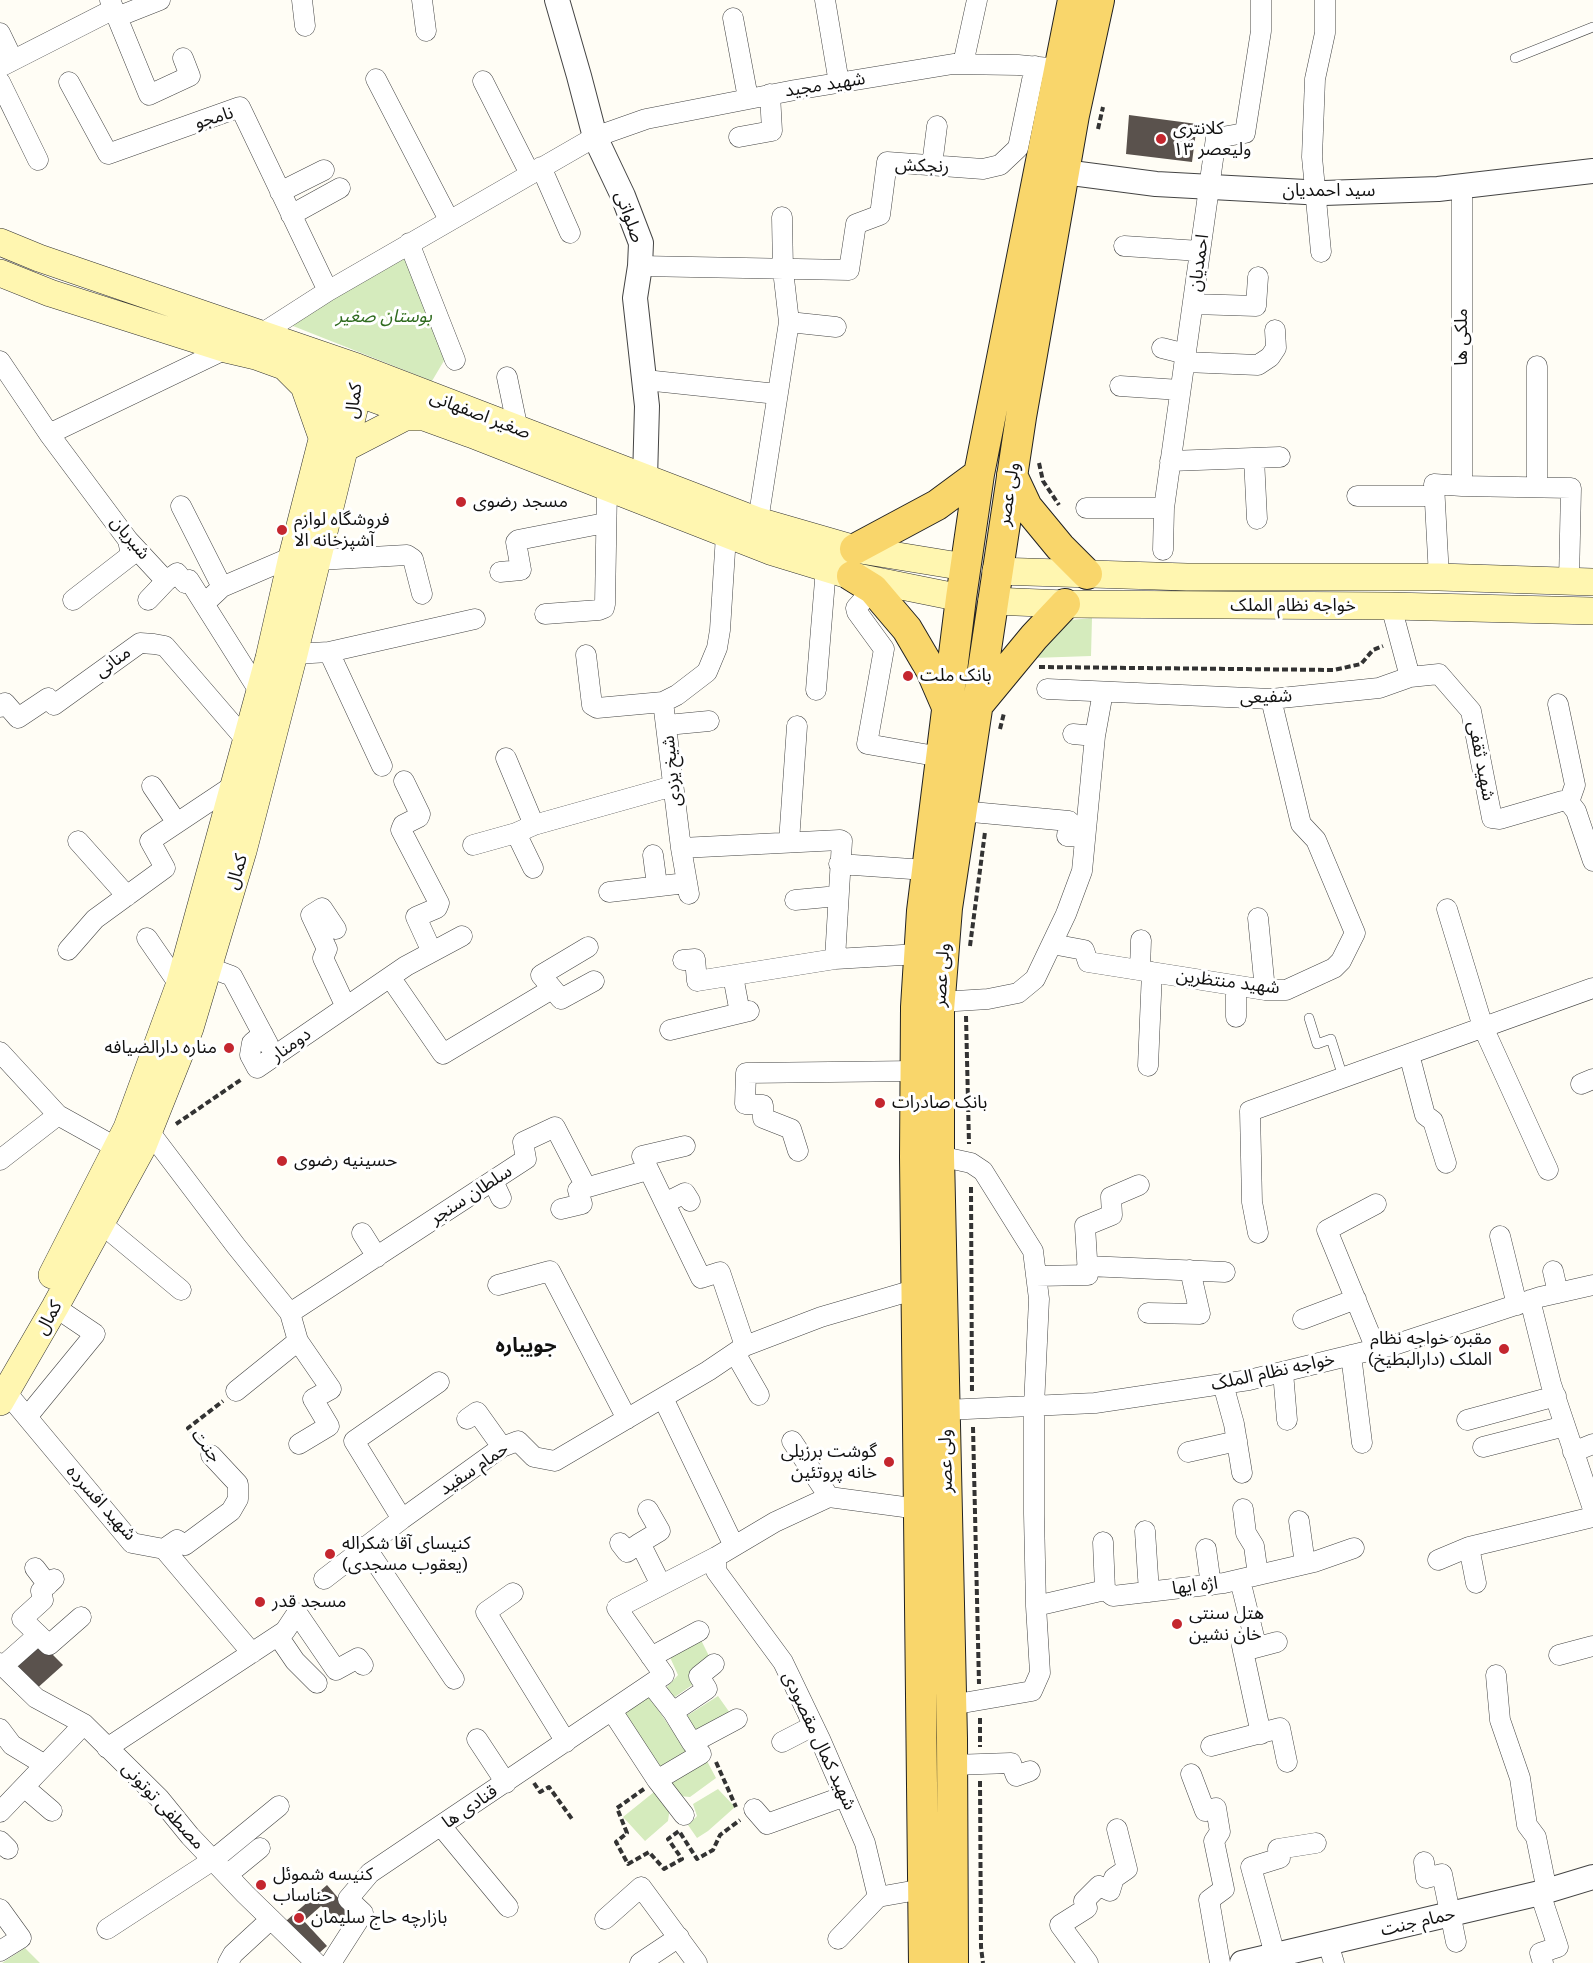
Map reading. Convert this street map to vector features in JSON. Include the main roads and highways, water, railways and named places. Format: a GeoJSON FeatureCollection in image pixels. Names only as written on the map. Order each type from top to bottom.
{"type":"FeatureCollection","features":[{"type":"Feature","properties":{"kind":"main road","name":"ولی عصر"},"geometry":{"type":"LineString","coordinates":[[923,1959],[915,1071],[915,1007],[919,954],[926,870],[965,567],[980,474],[1047,68],[1073,0]]}},
{"type":"Feature","properties":{"kind":"main road","name":"ولی عصر"},"geometry":{"type":"LineString","coordinates":[[955,1959],[966,1765],[958,1409],[939,1156],[952,1001],[947,908],[974,813],[991,704],[992,601],[996,571],[1064,172],[1099,0]]}},
{"type":"Feature","properties":{"kind":"main road","name":"صغیر اصفهانی"},"geometry":{"type":"LineString","coordinates":[[0,242],[39,258],[261,334],[350,382],[424,417],[726,535],[851,571],[961,598]]}},
{"type":"Feature","properties":{"kind":"main road","name":"صغیر اصفهانی"},"geometry":{"type":"LineString","coordinates":[[0,273],[50,293],[226,349],[518,430],[758,521],[851,571],[965,567]]}},
{"type":"Feature","properties":{"kind":"main road"},"geometry":{"type":"LineString","coordinates":[[284,366],[304,386],[334,444],[405,417],[424,417]]}},
{"type":"Feature","properties":{"kind":"main road","name":"کمال"},"geometry":{"type":"LineString","coordinates":[[2,1387],[29,1321],[93,1216],[181,1050],[197,1006],[191,971],[234,785],[259,691],[304,558],[350,382]]}},
{"type":"Feature","properties":{"kind":"main road"},"geometry":{"type":"LineString","coordinates":[[947,709],[931,670],[907,629],[851,571],[980,474]]}},
{"type":"Feature","properties":{"kind":"main road"},"geometry":{"type":"LineString","coordinates":[[1012,475],[1027,507],[1060,547],[1088,574]]}},
{"type":"Feature","properties":{"kind":"main road","name":"کمال"},"geometry":{"type":"LineString","coordinates":[[126,1153],[127,1128],[243,851],[294,654],[304,558]]}},
{"type":"Feature","properties":{"kind":"main road"},"geometry":{"type":"LineString","coordinates":[[965,567],[996,571]]}},
{"type":"Feature","properties":{"kind":"main road","name":"خواجه نظام الملک"},"geometry":{"type":"LineString","coordinates":[[996,571],[1186,577],[1439,577],[1581,581]]}},
{"type":"Feature","properties":{"kind":"main road"},"geometry":{"type":"LineString","coordinates":[[1581,581],[1587,611]]}},
{"type":"Feature","properties":{"kind":"main road"},"geometry":{"type":"LineString","coordinates":[[961,598],[992,601]]}},
{"type":"Feature","properties":{"kind":"main road","name":"خواجه نظام الملک"},"geometry":{"type":"LineString","coordinates":[[992,601],[1587,611]]}},
{"type":"Feature","properties":{"kind":"main road"},"geometry":{"type":"LineString","coordinates":[[991,704],[1034,637],[1065,604]]}},
{"type":"Feature","properties":{"kind":"main road","name":"کمال"},"geometry":{"type":"LineString","coordinates":[[2,1387],[55,1306],[93,1216]]}},
{"type":"Feature","properties":{"kind":"place","name":"کلانتری ۱۳ ولیعصر"},"geometry":{"type":"Point","coordinates":[1161,139]}},
{"type":"Feature","properties":{"kind":"place","name":"مسجد رضوی"},"geometry":{"type":"Point","coordinates":[461,502]}},
{"type":"Feature","properties":{"kind":"place","name":"فروشگاه لوازم آشپزخانه الا"},"geometry":{"type":"Point","coordinates":[282,530]}},
{"type":"Feature","properties":{"kind":"place","name":"بانک ملت"},"geometry":{"type":"Point","coordinates":[908,676]}},
{"type":"Feature","properties":{"kind":"place","name":"مناره دارالضیافه"},"geometry":{"type":"Point","coordinates":[229,1048]}},
{"type":"Feature","properties":{"kind":"place","name":"بانک صادرات"},"geometry":{"type":"Point","coordinates":[880,1103]}},
{"type":"Feature","properties":{"kind":"place","name":"حسینیه رضوی"},"geometry":{"type":"Point","coordinates":[282,1161]}},
{"type":"Feature","properties":{"kind":"place","name":"مقبره خواجه نظام الملک (دارالبطیخ)"},"geometry":{"type":"Point","coordinates":[1504,1349]}},
{"type":"Feature","properties":{"kind":"place","name":"گوشت برزیلی خانه پروتئین"},"geometry":{"type":"Point","coordinates":[889,1462]}},
{"type":"Feature","properties":{"kind":"place","name":"کنیسای آقا شکراله (یعقوب مسجدی)"},"geometry":{"type":"Point","coordinates":[330,1554]}},
{"type":"Feature","properties":{"kind":"place","name":"مسجد قدر"},"geometry":{"type":"Point","coordinates":[260,1602]}},
{"type":"Feature","properties":{"kind":"place","name":"هتل سنتی خان نشین"},"geometry":{"type":"Point","coordinates":[1177,1624]}},
{"type":"Feature","properties":{"kind":"place","name":"کنیسه شموئل حناساب"},"geometry":{"type":"Point","coordinates":[261,1885]}},
{"type":"Feature","properties":{"kind":"place","name":"بازارچه حاج سلیمان"},"geometry":{"type":"Point","coordinates":[299,1918]}},
{"type":"Feature","properties":{"kind":"district","name":"جویباره"},"geometry":{"type":"Point","coordinates":[526,1346]}},
{"type":"Feature","properties":{"kind":"park label","name":"بوستان صغیر"},"geometry":{"type":"Point","coordinates":[384,317]}}]}
